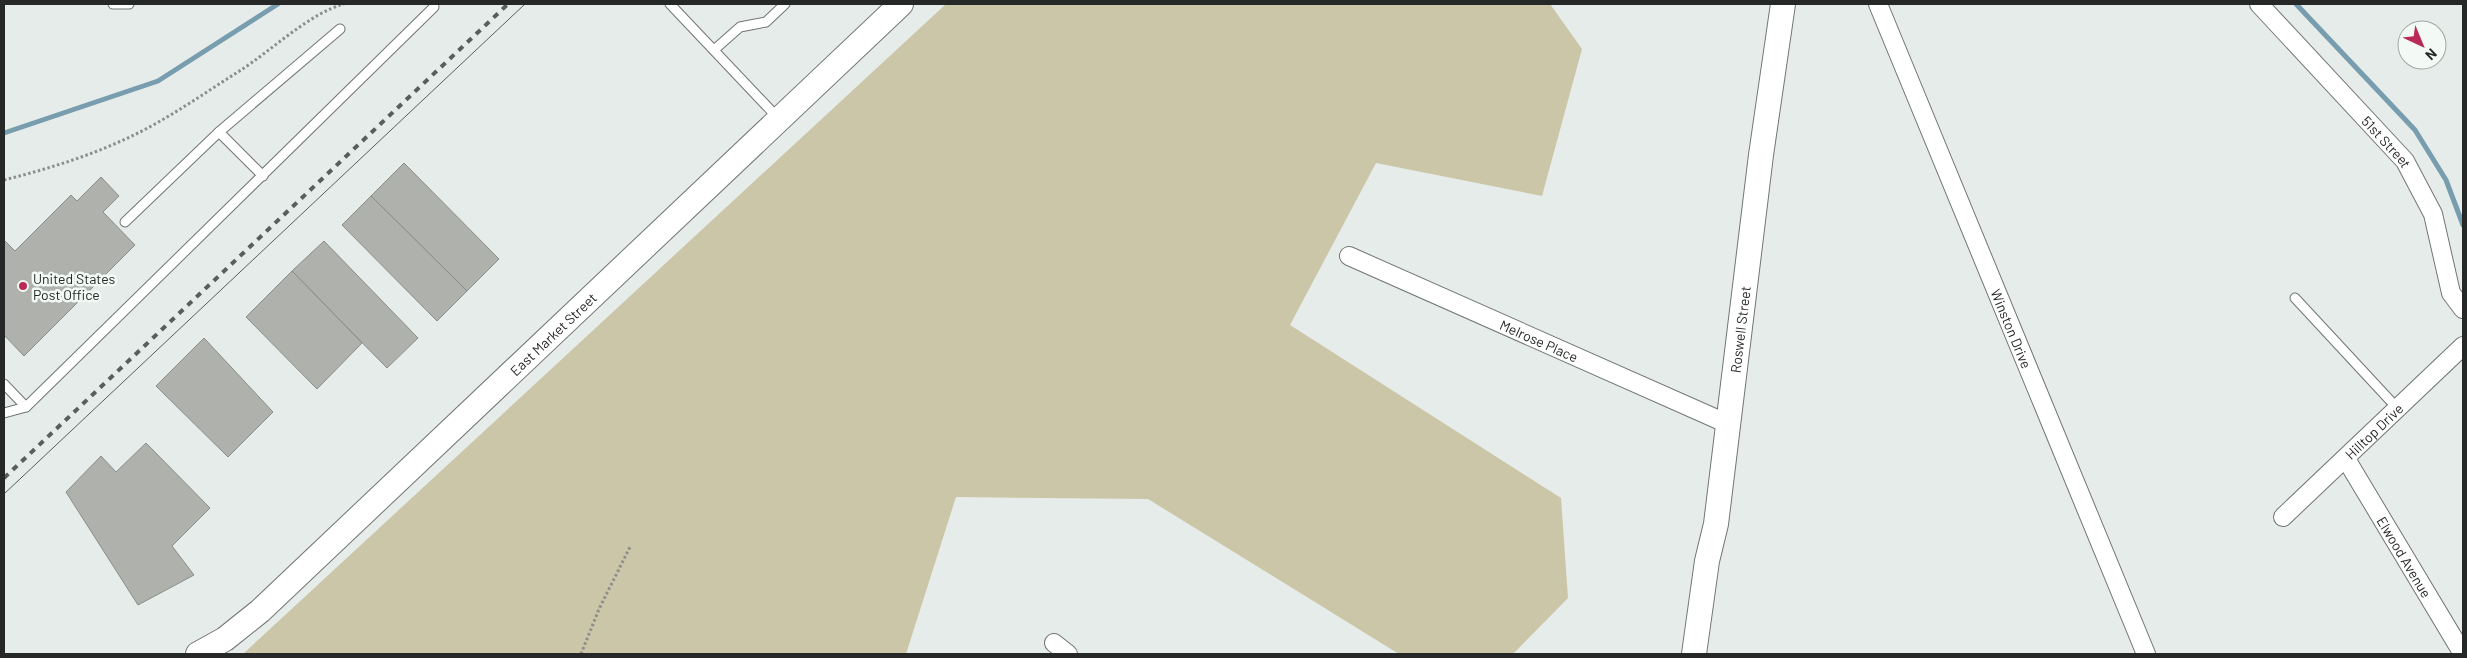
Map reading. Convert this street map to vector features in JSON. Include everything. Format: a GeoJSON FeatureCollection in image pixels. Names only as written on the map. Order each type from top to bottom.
{"type":"FeatureCollection","features":[{"type":"Feature","properties":{"kind":"main road","name":"East Market Street"},"geometry":{"type":"LineString","coordinates":[[198,654],[225,639],[260,611],[901,4]]}},
{"type":"Feature","properties":{"kind":"main road","name":"Roswell Street"},"geometry":{"type":"LineString","coordinates":[[1694,654],[1707,561],[1716,524],[1783,4]]}},
{"type":"Feature","properties":{"kind":"street","name":"Winston Drive"},"geometry":{"type":"LineString","coordinates":[[1878,4],[2144,653]]}},
{"type":"Feature","properties":{"kind":"street","name":"51st Street"},"geometry":{"type":"LineString","coordinates":[[2259,4],[2406,161],[2434,214],[2451,293],[2463,309]]}},
{"type":"Feature","properties":{"kind":"street","name":"Melrose Place"},"geometry":{"type":"LineString","coordinates":[[1349,256],[1728,424]]}},
{"type":"Feature","properties":{"kind":"street","name":"Hilltop Drive"},"geometry":{"type":"LineString","coordinates":[[2283,517],[2463,346]]}},
{"type":"Feature","properties":{"kind":"street","name":"Elwood Avenue"},"geometry":{"type":"LineString","coordinates":[[2346,459],[2463,654]]}},
{"type":"Feature","properties":{"kind":"street"},"geometry":{"type":"LineString","coordinates":[[1054,643],[1068,654]]}},
{"type":"Feature","properties":{"kind":"lane"},"geometry":{"type":"LineString","coordinates":[[113,4],[129,4]]}},
{"type":"Feature","properties":{"kind":"lane"},"geometry":{"type":"LineString","coordinates":[[670,4],[780,119]]}},
{"type":"Feature","properties":{"kind":"lane"},"geometry":{"type":"LineString","coordinates":[[714,50],[740,27],[766,22],[785,4]]}},
{"type":"Feature","properties":{"kind":"lane"},"geometry":{"type":"LineString","coordinates":[[4,413],[26,407],[434,7]]}},
{"type":"Feature","properties":{"kind":"lane"},"geometry":{"type":"LineString","coordinates":[[125,222],[220,132],[340,29]]}},
{"type":"Feature","properties":{"kind":"lane"},"geometry":{"type":"LineString","coordinates":[[220,132],[263,176]]}},
{"type":"Feature","properties":{"kind":"lane"},"geometry":{"type":"LineString","coordinates":[[2294,298],[2398,409]]}},
{"type":"Feature","properties":{"kind":"lane"},"geometry":{"type":"LineString","coordinates":[[4,384],[26,407]]}},
{"type":"Feature","properties":{"kind":"path"},"geometry":{"type":"LineString","coordinates":[[4,180],[78,157],[140,132],[243,69],[320,14],[344,4]]}},
{"type":"Feature","properties":{"kind":"path"},"geometry":{"type":"LineString","coordinates":[[581,654],[599,609],[631,545]]}},
{"type":"Feature","properties":{"kind":"shaded area"},"geometry":{"type":"Polygon","coordinates":[[[946,4],[1550,4],[1582,49],[1542,196],[1376,163],[1290,325],[1561,498],[1568,598],[1513,654],[1399,654],[1148,499],[956,497],[906,654],[243,654],[946,4]]]}},
{"type":"Feature","properties":{"kind":"building"},"geometry":{"type":"Polygon","coordinates":[[[404,163],[499,259],[467,291],[371,196],[404,163]]]}},
{"type":"Feature","properties":{"kind":"building"},"geometry":{"type":"Polygon","coordinates":[[[101,177],[119,196],[103,212],[135,245],[24,356],[4,335],[4,240],[15,251],[71,195],[77,201],[101,177]]]}},
{"type":"Feature","properties":{"kind":"building"},"geometry":{"type":"Polygon","coordinates":[[[371,196],[467,291],[437,321],[342,225],[371,196]]]}},
{"type":"Feature","properties":{"kind":"building"},"geometry":{"type":"Polygon","coordinates":[[[324,241],[418,338],[387,368],[292,271],[324,241]]]}},
{"type":"Feature","properties":{"kind":"building"},"geometry":{"type":"Polygon","coordinates":[[[292,271],[362,343],[317,389],[246,317],[292,271]]]}},
{"type":"Feature","properties":{"kind":"building"},"geometry":{"type":"Polygon","coordinates":[[[204,338],[273,412],[228,457],[156,386],[204,338]]]}},
{"type":"Feature","properties":{"kind":"building"},"geometry":{"type":"Polygon","coordinates":[[[146,443],[210,508],[172,546],[194,575],[138,605],[66,492],[101,456],[116,472],[146,443]]]}},
{"type":"Feature","properties":{"kind":"waterway"},"geometry":{"type":"LineString","coordinates":[[4,133],[158,81],[278,4]]}},
{"type":"Feature","properties":{"kind":"waterway"},"geometry":{"type":"LineString","coordinates":[[2296,4],[2415,130],[2446,180],[2463,225]]}},
{"type":"Feature","properties":{"kind":"tram line"},"geometry":{"type":"LineString","coordinates":[[4,494],[525,4]]}},
{"type":"Feature","properties":{"kind":"railway"},"geometry":{"type":"LineString","coordinates":[[4,478],[508,4]]}},
{"type":"Feature","properties":{"kind":"place","name":"United States Post Office"},"geometry":{"type":"Point","coordinates":[23,286]}}]}
